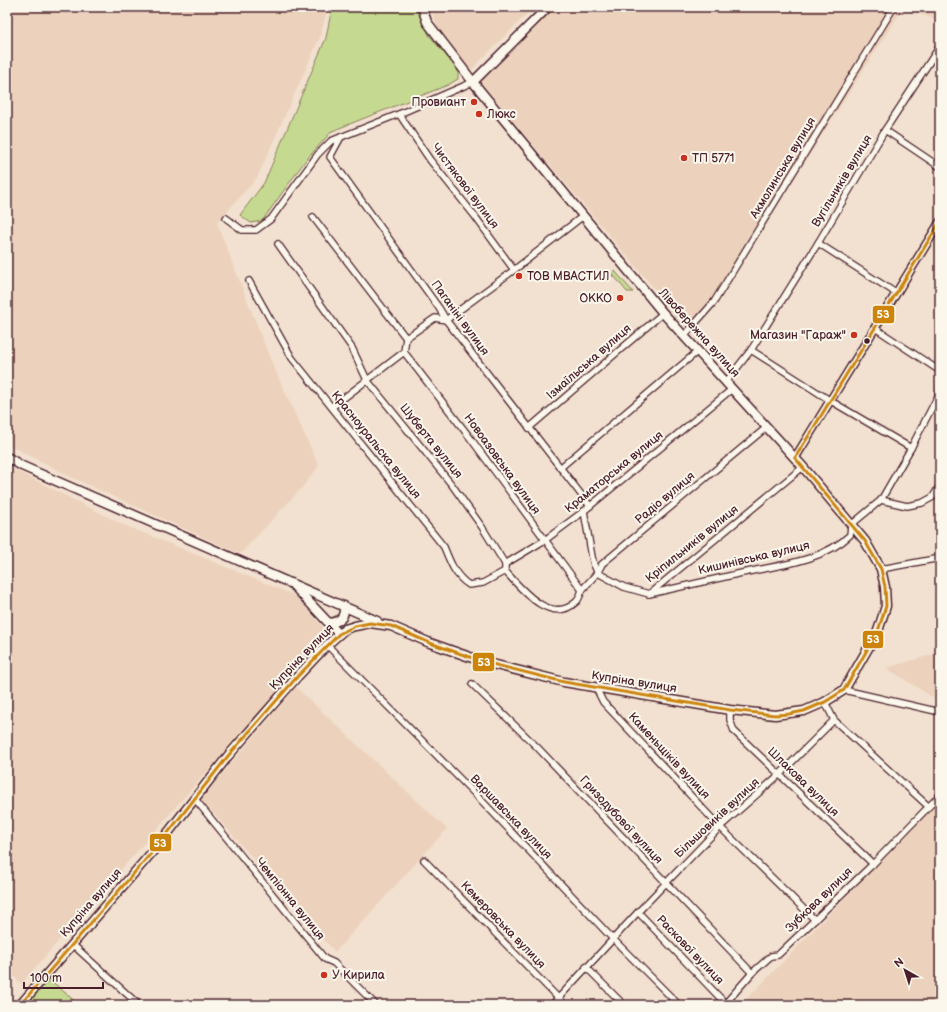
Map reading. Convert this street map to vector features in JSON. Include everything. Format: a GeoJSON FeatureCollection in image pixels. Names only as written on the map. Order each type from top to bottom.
{"type":"FeatureCollection","features":[{"type":"Feature","properties":{"kind":"main road","name":"Лівобережна вулиця"},"geometry":{"type":"LineString","coordinates":[[422,7],[427,22],[473,82],[663,313],[803,467],[865,541],[881,569],[886,587],[886,606],[878,631],[844,690]]}},
{"type":"Feature","properties":{"kind":"main road"},"geometry":{"type":"LineString","coordinates":[[473,82],[548,7]]}},
{"type":"Feature","properties":{"kind":"main road"},"geometry":{"type":"LineString","coordinates":[[7,457],[22,466],[391,626]]}},
{"type":"Feature","properties":{"kind":"main road"},"geometry":{"type":"LineString","coordinates":[[291,583],[339,634]]}},
{"type":"Feature","properties":{"kind":"main road"},"geometry":{"type":"LineString","coordinates":[[329,624],[335,623],[341,618],[345,613],[344,606]]}},
{"type":"Feature","properties":{"kind":"main road","name":"Купріна вулиця"},"geometry":{"type":"LineString","coordinates":[[20,1005],[160,843],[195,799],[199,791],[297,677],[339,634],[355,626],[370,623],[391,626],[430,643],[484,662],[564,682],[730,710],[775,715],[804,711],[825,702],[844,690]]}},
{"type":"Feature","properties":{"kind":"street","name":"Акмолинська вулиця"},"geometry":{"type":"LineString","coordinates":[[684,336],[714,302],[894,7]]}},
{"type":"Feature","properties":{"kind":"street","name":"Вугільників вулиця"},"geometry":{"type":"LineString","coordinates":[[726,382],[751,350],[818,243],[885,130],[940,46]]}},
{"type":"Feature","properties":{"kind":"street"},"geometry":{"type":"LineString","coordinates":[[226,218],[242,230],[256,230],[271,219],[318,154],[331,141],[473,82]]}},
{"type":"Feature","properties":{"kind":"street","name":"Чистякової вулиця"},"geometry":{"type":"LineString","coordinates":[[399,114],[430,160],[474,215],[514,270]]}},
{"type":"Feature","properties":{"kind":"street","name":"Вугільників вулиця"},"geometry":{"type":"LineString","coordinates":[[885,130],[940,167]]}},
{"type":"Feature","properties":{"kind":"street","name":"Паганіні вулиця"},"geometry":{"type":"LineString","coordinates":[[341,137],[330,157],[439,308],[446,320],[590,506]]}},
{"type":"Feature","properties":{"kind":"street"},"geometry":{"type":"LineString","coordinates":[[406,338],[435,318],[446,320],[514,270],[583,216]]}},
{"type":"Feature","properties":{"kind":"street"},"geometry":{"type":"LineString","coordinates":[[313,217],[406,338],[404,352],[332,407]]}},
{"type":"Feature","properties":{"kind":"street"},"geometry":{"type":"LineString","coordinates":[[795,458],[940,222]]}},
{"type":"Feature","properties":{"kind":"street","name":"Вугільників вулиця"},"geometry":{"type":"LineString","coordinates":[[818,243],[896,293]]}},
{"type":"Feature","properties":{"kind":"street","name":"Шуберта вулиця"},"geometry":{"type":"LineString","coordinates":[[278,244],[352,348],[367,380],[452,485],[482,527],[505,568],[528,595],[543,606],[552,610],[564,609],[576,602],[582,590]]}},
{"type":"Feature","properties":{"kind":"street","name":"Красноуральска вулиця"},"geometry":{"type":"LineString","coordinates":[[249,281],[292,358],[444,547],[451,565],[462,580],[469,585],[482,583],[505,568]]}},
{"type":"Feature","properties":{"kind":"street","name":"Ізмаїльська вулиця"},"geometry":{"type":"LineString","coordinates":[[529,428],[663,313]]}},
{"type":"Feature","properties":{"kind":"street"},"geometry":{"type":"LineString","coordinates":[[875,328],[940,371]]}},
{"type":"Feature","properties":{"kind":"street"},"geometry":{"type":"LineString","coordinates":[[751,350],[831,401],[911,448]]}},
{"type":"Feature","properties":{"kind":"street"},"geometry":{"type":"LineString","coordinates":[[560,468],[698,351]]}},
{"type":"Feature","properties":{"kind":"street","name":"Новоазовська вулиця"},"geometry":{"type":"LineString","coordinates":[[404,352],[471,439],[582,590]]}},
{"type":"Feature","properties":{"kind":"street","name":"Краматорська вулиця"},"geometry":{"type":"LineString","coordinates":[[505,568],[584,511],[732,389]]}},
{"type":"Feature","properties":{"kind":"street"},"geometry":{"type":"LineString","coordinates":[[851,525],[881,500],[911,448],[940,392]]}},
{"type":"Feature","properties":{"kind":"street","name":"Радіо вулиця"},"geometry":{"type":"LineString","coordinates":[[582,590],[598,573],[602,564],[767,427]]}},
{"type":"Feature","properties":{"kind":"street","name":"Кріпильників вулиця"},"geometry":{"type":"LineString","coordinates":[[598,573],[624,587],[649,594],[803,467]]}},
{"type":"Feature","properties":{"kind":"street"},"geometry":{"type":"LineString","coordinates":[[881,500],[907,506],[922,503],[934,497],[940,485]]}},
{"type":"Feature","properties":{"kind":"street"},"geometry":{"type":"LineString","coordinates":[[584,511],[592,557],[598,573]]}},
{"type":"Feature","properties":{"kind":"street","name":"Кишинівська вулиця"},"geometry":{"type":"LineString","coordinates":[[649,594],[798,561],[829,551],[843,542],[850,535],[851,525]]}},
{"type":"Feature","properties":{"kind":"street"},"geometry":{"type":"LineString","coordinates":[[881,569],[940,558]]}},
{"type":"Feature","properties":{"kind":"street","name":"Варшавська вулиця"},"geometry":{"type":"LineString","coordinates":[[327,645],[481,800],[613,939],[679,1005]]}},
{"type":"Feature","properties":{"kind":"street","name":"Гризодубової вулиця"},"geometry":{"type":"LineString","coordinates":[[472,684],[537,747],[752,973]]}},
{"type":"Feature","properties":{"kind":"street","name":"Каменьщіків вулиця"},"geometry":{"type":"LineString","coordinates":[[596,688],[603,702],[720,827],[815,920]]}},
{"type":"Feature","properties":{"kind":"street"},"geometry":{"type":"LineString","coordinates":[[844,690],[940,712]]}},
{"type":"Feature","properties":{"kind":"street"},"geometry":{"type":"LineString","coordinates":[[825,702],[834,720],[928,806]]}},
{"type":"Feature","properties":{"kind":"street","name":"Шлакова вулиця"},"geometry":{"type":"LineString","coordinates":[[730,710],[730,720],[734,731],[872,864]]}},
{"type":"Feature","properties":{"kind":"street","name":"Більшовиків вулиця"},"geometry":{"type":"LineString","coordinates":[[552,1005],[665,883],[720,827],[780,774],[834,720]]}},
{"type":"Feature","properties":{"kind":"street","name":"Зубкова вулиця"},"geometry":{"type":"LineString","coordinates":[[724,1004],[752,973],[771,956],[778,955],[815,920],[940,795]]}},
{"type":"Feature","properties":{"kind":"street","name":"Чемпіонна вулиця"},"geometry":{"type":"LineString","coordinates":[[195,799],[325,959],[334,963],[376,1005]]}},
{"type":"Feature","properties":{"kind":"street","name":"Кемеровська вулиця"},"geometry":{"type":"LineString","coordinates":[[424,860],[566,1005]]}},
{"type":"Feature","properties":{"kind":"street","name":"Раскової вулиця"},"geometry":{"type":"LineString","coordinates":[[638,912],[724,1004]]}},
{"type":"Feature","properties":{"kind":"street"},"geometry":{"type":"LineString","coordinates":[[72,944],[139,1005]]}},
{"type":"Feature","properties":{"kind":"street"},"geometry":{"type":"LineString","coordinates":[[586,967],[624,1005]]}},
{"type":"Feature","properties":{"kind":"shaded area"},"geometry":{"type":"Polygon","coordinates":[[[7,7],[328,7],[320,37],[257,178],[217,223],[271,361],[319,466],[300,490],[240,554],[73,478],[7,444],[7,7]]]}},
{"type":"Feature","properties":{"kind":"shaded area"},"geometry":{"type":"Polygon","coordinates":[[[430,7],[534,7],[470,71],[440,34],[430,7]]]}},
{"type":"Feature","properties":{"kind":"shaded area"},"geometry":{"type":"Polygon","coordinates":[[[555,7],[940,7],[940,21],[903,8],[718,298],[685,325],[480,82],[555,7]]]}},
{"type":"Feature","properties":{"kind":"shaded area"},"geometry":{"type":"Polygon","coordinates":[[[7,466],[122,524],[296,596],[328,633],[21,984],[7,969],[7,466]]]}},
{"type":"Feature","properties":{"kind":"shaded area"},"geometry":{"type":"Polygon","coordinates":[[[940,652],[940,702],[886,668],[940,652]]]}},
{"type":"Feature","properties":{"kind":"shaded area"},"geometry":{"type":"Polygon","coordinates":[[[296,687],[447,829],[335,952],[201,799],[296,687]]]}},
{"type":"Feature","properties":{"kind":"shaded area"},"geometry":{"type":"Polygon","coordinates":[[[940,799],[940,1005],[741,1005],[902,839],[940,799]]]}},
{"type":"Feature","properties":{"kind":"green space"},"geometry":{"type":"Polygon","coordinates":[[[332,7],[417,7],[429,35],[458,70],[458,79],[448,85],[332,131],[305,161],[262,221],[251,223],[240,215],[264,183],[326,38],[332,7]]]}},
{"type":"Feature","properties":{"kind":"green space"},"geometry":{"type":"Polygon","coordinates":[[[614,270],[633,292],[627,292],[615,277],[612,276],[614,270]]]}},
{"type":"Feature","properties":{"kind":"green space"},"geometry":{"type":"Polygon","coordinates":[[[49,979],[77,1003],[76,1005],[27,1005],[49,979]]]}},
{"type":"Feature","properties":{"kind":"transit line","name":"53"},"geometry":{"type":"LineString","coordinates":[[795,458],[940,222]]}},
{"type":"Feature","properties":{"kind":"transit line","name":"53"},"geometry":{"type":"LineString","coordinates":[[20,1005],[160,843],[228,756],[297,677],[339,634],[355,626],[370,623],[391,626],[430,643],[484,662],[564,682],[730,710],[775,715],[789,714],[804,711],[825,702],[844,690],[878,631],[886,606],[885,587],[881,569],[865,541],[795,458]]}},
{"type":"Feature","properties":{"kind":"place","name":"Провиант"},"geometry":{"type":"Point","coordinates":[474,102]}},
{"type":"Feature","properties":{"kind":"place","name":"Люкс"},"geometry":{"type":"Point","coordinates":[479,114]}},
{"type":"Feature","properties":{"kind":"place","name":"ТП 5771"},"geometry":{"type":"Point","coordinates":[684,158]}},
{"type":"Feature","properties":{"kind":"place","name":"ТОВ МВАСТИЛ"},"geometry":{"type":"Point","coordinates":[519,276]}},
{"type":"Feature","properties":{"kind":"place","name":"ОККО"},"geometry":{"type":"Point","coordinates":[620,298]}},
{"type":"Feature","properties":{"kind":"place","name":"Магазин \"Гараж\""},"geometry":{"type":"Point","coordinates":[854,335]}},
{"type":"Feature","properties":{"kind":"place","name":"У Кирила"},"geometry":{"type":"Point","coordinates":[324,975]}}]}
